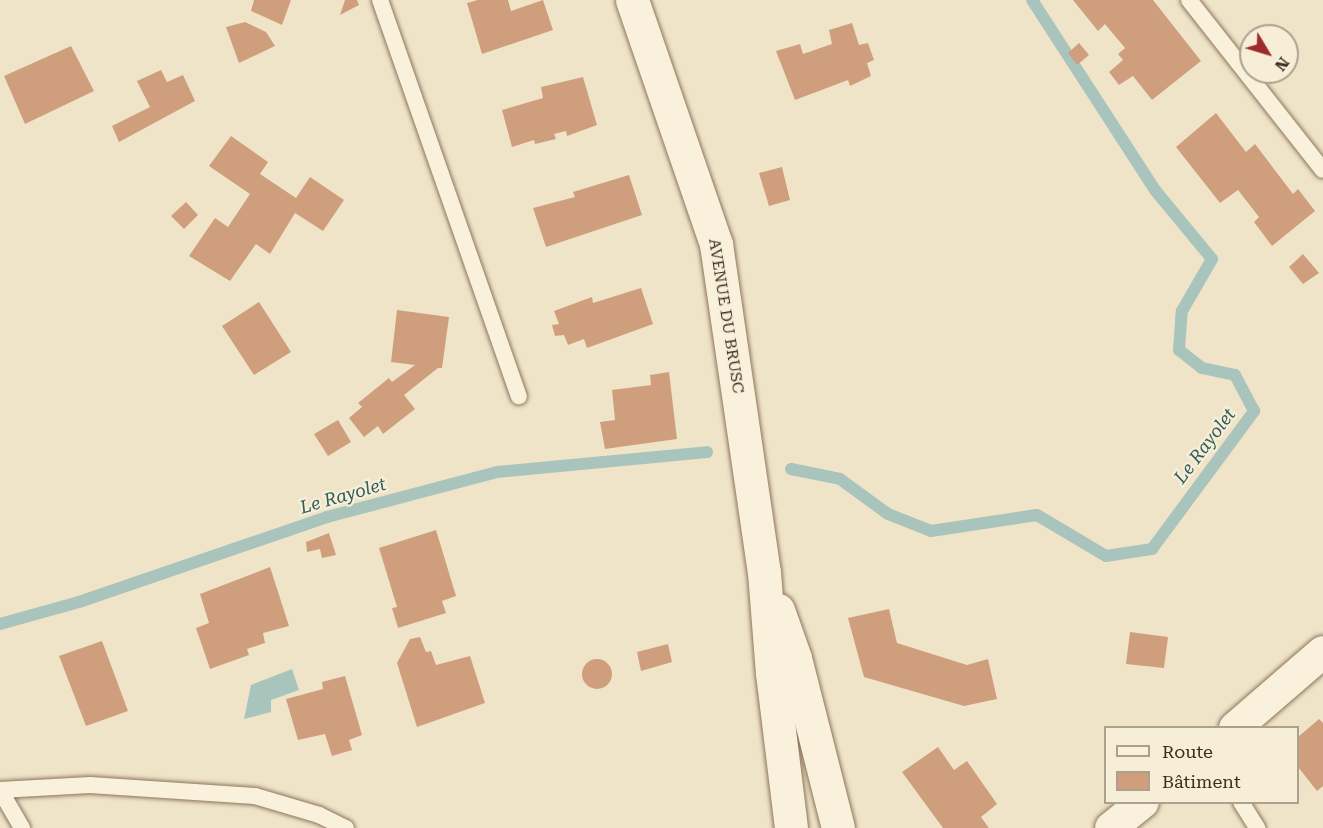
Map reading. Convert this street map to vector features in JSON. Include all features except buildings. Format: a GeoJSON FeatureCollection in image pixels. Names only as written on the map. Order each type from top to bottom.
{"type":"FeatureCollection","features":[{"type":"Feature","properties":{"kind":"street","name":"AVENUE DU BRUSC"},"geometry":{"type":"LineString","coordinates":[[632,0],[716,244],[764,572],[792,820]]}},
{"type":"Feature","properties":{"kind":"street","name":"AVENUE DU BRUSC"},"geometry":{"type":"LineString","coordinates":[[764,572],[795,658],[838,828]]}},
{"type":"Feature","properties":{"kind":"street"},"geometry":{"type":"LineString","coordinates":[[1237,726],[1323,652]]}},
{"type":"Feature","properties":{"kind":"street"},"geometry":{"type":"LineString","coordinates":[[1111,828],[1141,804]]}},
{"type":"Feature","properties":{"kind":"lane"},"geometry":{"type":"LineString","coordinates":[[380,0],[519,396]]}},
{"type":"Feature","properties":{"kind":"lane"},"geometry":{"type":"LineString","coordinates":[[1189,0],[1323,170]]}},
{"type":"Feature","properties":{"kind":"lane"},"geometry":{"type":"LineString","coordinates":[[22,828],[0,790],[90,785],[231,793],[255,796],[319,815],[346,828]]}},
{"type":"Feature","properties":{"kind":"lane"},"geometry":{"type":"LineString","coordinates":[[1242,804],[1257,828]]}},
{"type":"Feature","properties":{"kind":"water"},"geometry":{"type":"Polygon","coordinates":[[[292,669],[299,690],[271,700],[271,712],[244,719],[251,685],[292,669]]]}},
{"type":"Feature","properties":{"kind":"waterway","name":"Le Rayolet"},"geometry":{"type":"LineString","coordinates":[[791,469],[840,479],[888,514],[931,531],[1037,515],[1106,556],[1152,549],[1254,411],[1235,375],[1202,368],[1179,350],[1182,311],[1212,259],[1155,190],[1032,0]]}},
{"type":"Feature","properties":{"kind":"waterway","name":"Le Rayolet"},"geometry":{"type":"LineString","coordinates":[[0,624],[79,602],[327,517],[497,472],[707,452]]}}]}
